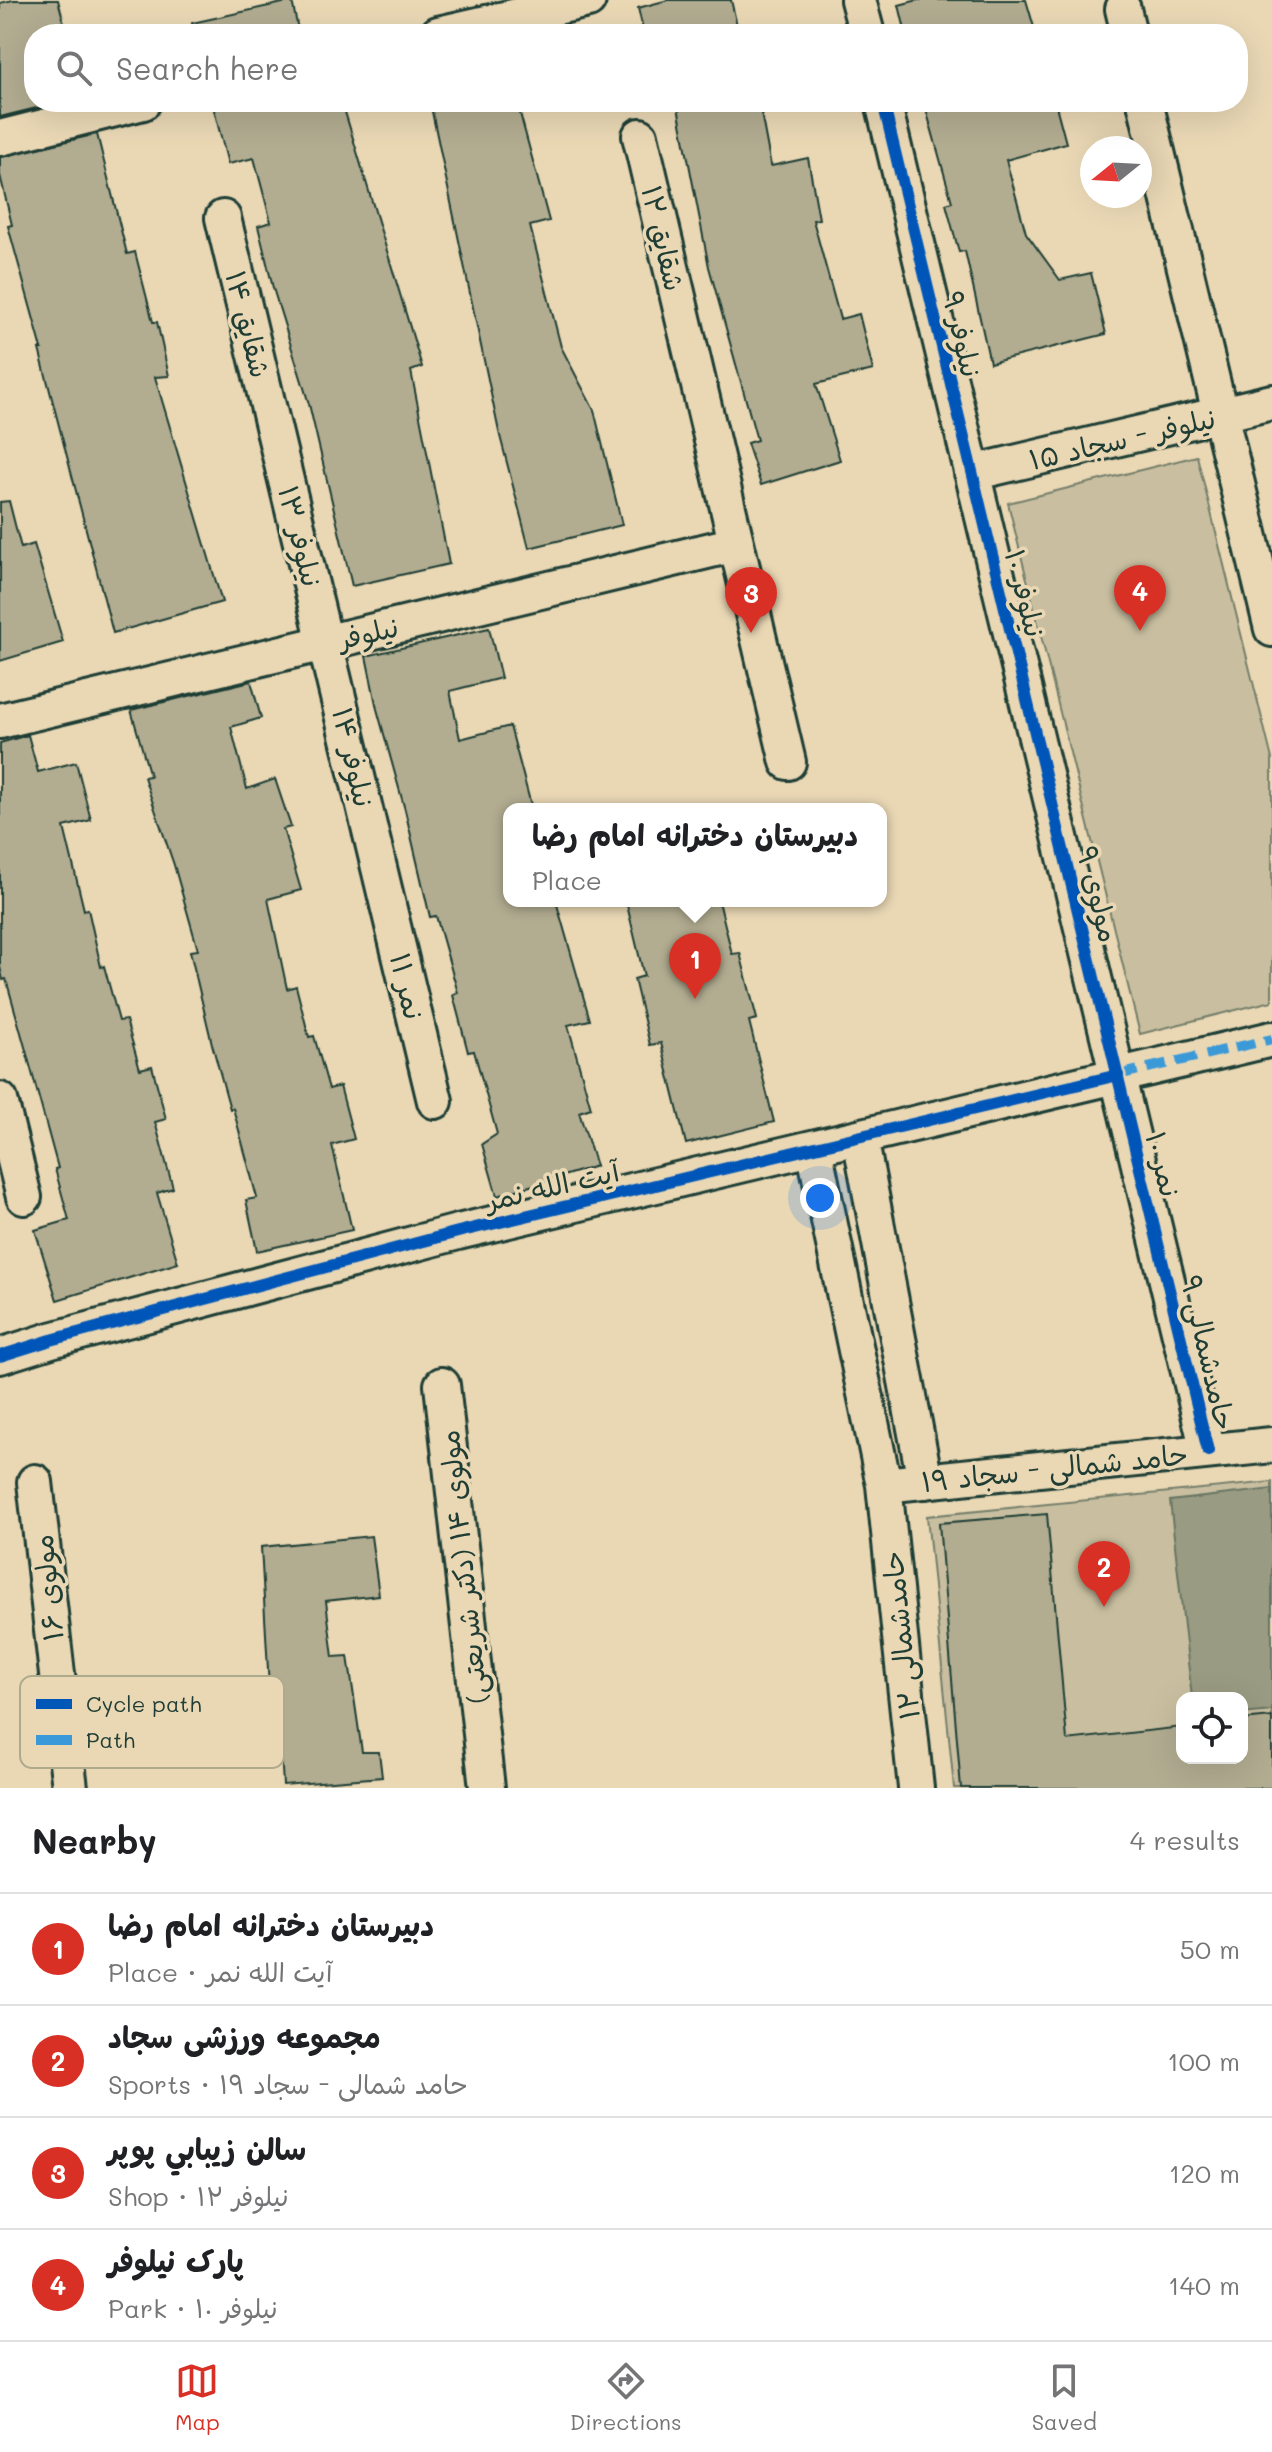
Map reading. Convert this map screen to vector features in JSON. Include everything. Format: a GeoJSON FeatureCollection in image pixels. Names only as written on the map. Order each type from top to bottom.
{"type":"FeatureCollection","features":[{"type":"Feature","properties":{"kind":"street"},"geometry":{"type":"LineString","coordinates":[[482,24],[588,0]]}},
{"type":"Feature","properties":{"kind":"street"},"geometry":{"type":"LineString","coordinates":[[858,0],[864,24]]}},
{"type":"Feature","properties":{"kind":"street"},"geometry":{"type":"LineString","coordinates":[[0,138],[103,112]]}},
{"type":"Feature","properties":{"kind":"street","name":"نیلوفر ۹"},"geometry":{"type":"LineString","coordinates":[[885,112],[972,473]]}},
{"type":"Feature","properties":{"kind":"street"},"geometry":{"type":"LineString","coordinates":[[1147,112],[1272,629]]}},
{"type":"Feature","properties":{"kind":"street","name":"شقایق ۱۲"},"geometry":{"type":"LineString","coordinates":[[640,136],[788,762]]}},
{"type":"Feature","properties":{"kind":"street","name":"شقایق ۱۴"},"geometry":{"type":"LineString","coordinates":[[223,218],[275,430]]}},
{"type":"Feature","properties":{"kind":"street","name":"نیلوفر - سجاد ۱۵"},"geometry":{"type":"LineString","coordinates":[[972,473],[1272,402]]}},
{"type":"Feature","properties":{"kind":"street","name":"نیلوفر ۱۳"},"geometry":{"type":"LineString","coordinates":[[275,430],[327,642]]}},
{"type":"Feature","properties":{"kind":"street","name":"نیلوفر ۱۰"},"geometry":{"type":"LineString","coordinates":[[972,473],[1033,723]]}},
{"type":"Feature","properties":{"kind":"street","name":"نیلوفر"},"geometry":{"type":"LineString","coordinates":[[0,721],[736,544]]}},
{"type":"Feature","properties":{"kind":"street","name":"نیلوفر ۱۴"},"geometry":{"type":"LineString","coordinates":[[327,642],[381,871]]}},
{"type":"Feature","properties":{"kind":"street","name":"مولوی ۹"},"geometry":{"type":"LineString","coordinates":[[1033,723],[1118,1075]]}},
{"type":"Feature","properties":{"kind":"street","name":"نمر ۱۱"},"geometry":{"type":"LineString","coordinates":[[381,871],[435,1101]]}},
{"type":"Feature","properties":{"kind":"street","name":"آیت الله نمر"},"geometry":{"type":"LineString","coordinates":[[0,1356],[458,1232],[1272,1039]]}},
{"type":"Feature","properties":{"kind":"street","name":"نمر ۱۰"},"geometry":{"type":"LineString","coordinates":[[1118,1075],[1163,1263]]}},
{"type":"Feature","properties":{"kind":"street"},"geometry":{"type":"LineString","coordinates":[[0,1100],[24,1197]]}},
{"type":"Feature","properties":{"kind":"street"},"geometry":{"type":"LineString","coordinates":[[860,1137],[925,1481]]}},
{"type":"Feature","properties":{"kind":"street","name":"حامدشمالی ۱۲"},"geometry":{"type":"LineString","coordinates":[[814,1148],[884,1485],[916,1788]]}},
{"type":"Feature","properties":{"kind":"street","name":"حامدشمالی ۹"},"geometry":{"type":"LineString","coordinates":[[1163,1263],[1208,1451]]}},
{"type":"Feature","properties":{"kind":"street","name":"مولوی ۱۴ (دکتر شریعتی)"},"geometry":{"type":"LineString","coordinates":[[442,1385],[487,1788]]}},
{"type":"Feature","properties":{"kind":"street","name":"حامد شمالی - سجاد ۱۹"},"geometry":{"type":"LineString","coordinates":[[884,1485],[1272,1445]]}},
{"type":"Feature","properties":{"kind":"street","name":"مولوی ۱۶"},"geometry":{"type":"LineString","coordinates":[[35,1482],[57,1676]]}},
{"type":"Feature","properties":{"kind":"street","name":"مولوی ۱۶"},"geometry":{"type":"LineString","coordinates":[[68,1768],[70,1788]]}},
{"type":"Feature","properties":{"kind":"shaded area"},"geometry":{"type":"Polygon","coordinates":[[[1197,456],[1272,759],[1272,1001],[1140,1034],[1008,503],[1197,456]]]}},
{"type":"Feature","properties":{"kind":"shaded area"},"geometry":{"type":"Polygon","coordinates":[[[1272,1482],[1272,1788],[954,1788],[927,1516],[1272,1482]]]}},
{"type":"Feature","properties":{"kind":"shaded area"},"geometry":{"type":"Polygon","coordinates":[[[1272,1489],[1272,1711],[1248,1713],[1248,1692],[1191,1692],[1170,1501],[1272,1489]]]}},
{"type":"Feature","properties":{"kind":"building"},"geometry":{"type":"Polygon","coordinates":[[[58,0],[64,24],[24,24],[24,111],[0,117],[0,3],[58,0]]]}},
{"type":"Feature","properties":{"kind":"building"},"geometry":{"type":"Polygon","coordinates":[[[668,0],[731,0],[737,24],[642,24],[638,8],[668,0]]]}},
{"type":"Feature","properties":{"kind":"building"},"geometry":{"type":"Polygon","coordinates":[[[918,0],[1026,0],[1033,24],[904,24],[899,5],[918,0]]]}},
{"type":"Feature","properties":{"kind":"building"},"geometry":{"type":"Polygon","coordinates":[[[292,1],[297,24],[192,24],[292,1]]]}},
{"type":"Feature","properties":{"kind":"building"},"geometry":{"type":"Polygon","coordinates":[[[215,112],[345,112],[422,367],[411,371],[449,564],[352,586],[309,404],[273,288],[258,226],[271,222],[254,158],[228,164],[215,112]]]}},
{"type":"Feature","properties":{"kind":"building"},"geometry":{"type":"Polygon","coordinates":[[[432,112],[520,112],[549,221],[530,226],[561,347],[594,410],[622,525],[529,548],[499,432],[432,112]]]}},
{"type":"Feature","properties":{"kind":"building"},"geometry":{"type":"Polygon","coordinates":[[[679,112],[761,112],[771,166],[808,158],[819,219],[813,220],[840,319],[859,314],[873,370],[816,384],[840,460],[761,485],[747,443],[757,440],[709,267],[679,112]]]}},
{"type":"Feature","properties":{"kind":"building"},"geometry":{"type":"Polygon","coordinates":[[[927,112],[1058,112],[1066,143],[1006,160],[1026,233],[1060,280],[1091,273],[1106,334],[990,363],[965,251],[959,252],[946,204],[952,202],[927,112]]]}},
{"type":"Feature","properties":{"kind":"building"},"geometry":{"type":"Polygon","coordinates":[[[97,134],[127,254],[135,252],[153,322],[157,322],[169,376],[155,377],[222,602],[113,633],[8,226],[12,225],[0,175],[0,157],[97,134]]]}},
{"type":"Feature","properties":{"kind":"building"},"geometry":{"type":"Polygon","coordinates":[[[9,501],[21,548],[34,544],[63,642],[0,661],[0,502],[9,501]]]}},
{"type":"Feature","properties":{"kind":"building"},"geometry":{"type":"Polygon","coordinates":[[[489,628],[501,678],[450,691],[460,739],[510,726],[530,803],[503,803],[503,907],[558,907],[590,1020],[568,1025],[591,1108],[579,1112],[596,1166],[497,1196],[482,1144],[497,1134],[474,1051],[468,1052],[453,995],[458,993],[436,916],[430,917],[366,656],[489,628]]]}},
{"type":"Feature","properties":{"kind":"building"},"geometry":{"type":"Polygon","coordinates":[[[251,681],[261,718],[231,727],[247,789],[275,779],[291,827],[283,829],[301,890],[268,899],[287,989],[296,986],[309,1037],[314,1036],[329,1089],[340,1086],[354,1139],[332,1145],[352,1230],[257,1251],[246,1200],[257,1198],[212,1044],[190,951],[198,950],[174,865],[144,777],[150,776],[131,710],[251,681]]]}},
{"type":"Feature","properties":{"kind":"building"},"geometry":{"type":"Polygon","coordinates":[[[28,735],[38,772],[76,762],[91,820],[64,827],[84,910],[88,909],[101,967],[104,966],[119,1021],[126,1020],[140,1069],[152,1066],[166,1119],[155,1122],[173,1188],[157,1193],[178,1263],[57,1300],[35,1230],[69,1220],[25,1047],[0,967],[0,743],[28,735]]]}},
{"type":"Feature","properties":{"kind":"building"},"geometry":{"type":"Polygon","coordinates":[[[627,907],[720,907],[732,954],[740,953],[757,1019],[749,1021],[774,1122],[686,1144],[661,1043],[650,1045],[634,979],[644,976],[627,907]]]}},
{"type":"Feature","properties":{"kind":"building"},"geometry":{"type":"Polygon","coordinates":[[[1047,1514],[1067,1740],[1176,1728],[1176,1764],[1248,1764],[1248,1719],[1272,1717],[1272,1788],[961,1788],[939,1523],[1047,1514]]]}},
{"type":"Feature","properties":{"kind":"building"},"geometry":{"type":"Polygon","coordinates":[[[371,1536],[379,1595],[326,1601],[333,1657],[348,1656],[362,1752],[379,1752],[382,1777],[283,1785],[284,1676],[268,1676],[261,1547],[371,1536]]]}},
{"type":"Feature","properties":{"kind":"marked path"},"geometry":{"type":"LineString","coordinates":[[1118,1075],[1272,1039]]}},
{"type":"Feature","properties":{"kind":"cycle path"},"geometry":{"type":"LineString","coordinates":[[885,112],[1208,1451]]}},
{"type":"Feature","properties":{"kind":"cycle path"},"geometry":{"type":"LineString","coordinates":[[0,1356],[458,1232],[1118,1075]]}},
{"type":"Feature","properties":{"kind":"place","name":"پارک نیلوفر"},"geometry":{"type":"Point","coordinates":[1140,631]}},
{"type":"Feature","properties":{"kind":"place","name":"سالن زيبابي پوپر"},"geometry":{"type":"Point","coordinates":[751,633]}},
{"type":"Feature","properties":{"kind":"place","name":"دبیرستان دخترانه امام رضا"},"geometry":{"type":"Point","coordinates":[695,999]}},
{"type":"Feature","properties":{"kind":"place","name":"مجموعه ورزشی سجاد"},"geometry":{"type":"Point","coordinates":[1104,1607]}}]}
